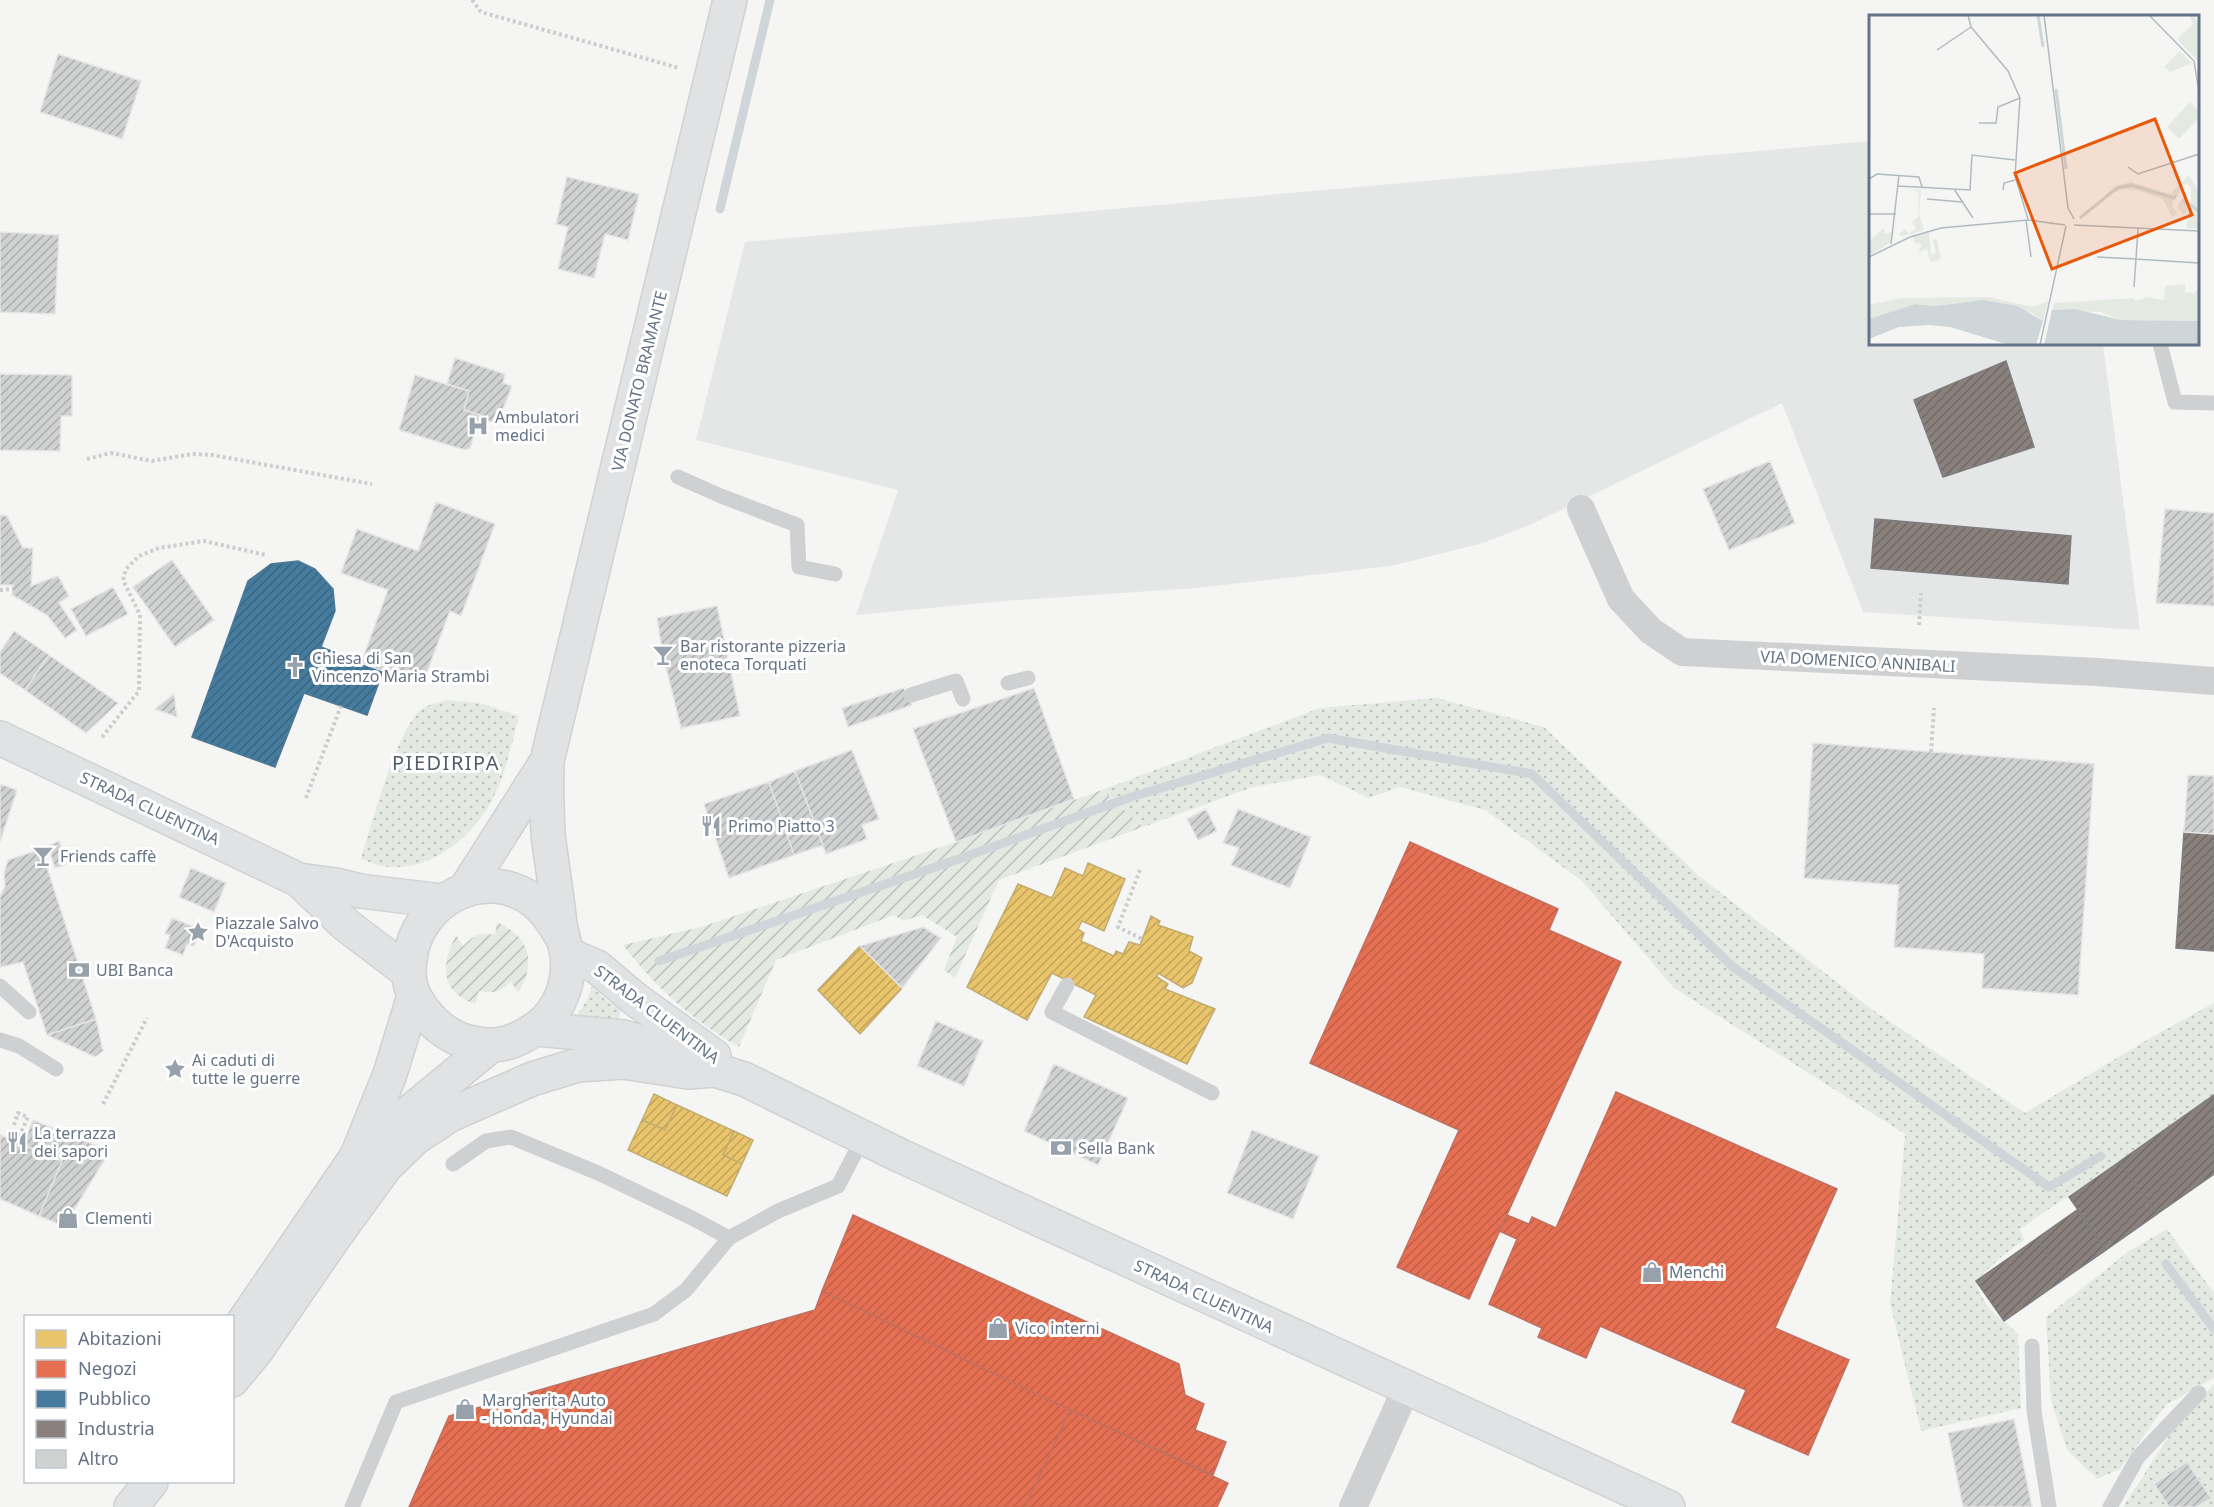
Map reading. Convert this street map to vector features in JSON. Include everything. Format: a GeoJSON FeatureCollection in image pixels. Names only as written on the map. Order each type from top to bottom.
{"type":"FeatureCollection","features":[{"type":"Feature","properties":{"kind":"main road","name":"VIA DONATO BRAMANTE"},"geometry":{"type":"LineString","coordinates":[[564,946],[549,839],[547,761],[730,0]]}},
{"type":"Feature","properties":{"kind":"main road","name":"STRADA CLUENTINA"},"geometry":{"type":"LineString","coordinates":[[0,738],[299,880],[411,984]]}},
{"type":"Feature","properties":{"kind":"main road","name":"VIA DONATO BRAMANTE"},"geometry":{"type":"LineString","coordinates":[[453,895],[547,761]]}},
{"type":"Feature","properties":{"kind":"main road","name":"STRADA CLUENTINA"},"geometry":{"type":"LineString","coordinates":[[299,880],[360,891],[453,895]]}},
{"type":"Feature","properties":{"kind":"main road"},"geometry":{"type":"LineString","coordinates":[[234,1336],[357,1156],[390,1074],[411,984],[411,945],[423,920],[453,895],[488,887],[512,890],[533,900],[550,916],[564,946],[567,976],[562,996],[551,1015],[537,1029],[515,1041],[490,1046],[466,1043],[444,1033],[426,1016],[411,984]]}},
{"type":"Feature","properties":{"kind":"main road","name":"STRADA CLUENTINA"},"geometry":{"type":"LineString","coordinates":[[564,946],[597,967],[729,1074]]}},
{"type":"Feature","properties":{"kind":"main road","name":"STRADA CLUENTINA"},"geometry":{"type":"LineString","coordinates":[[537,1029],[623,1038],[666,1049],[729,1074],[1406,1389],[1668,1507]]}},
{"type":"Feature","properties":{"kind":"main road"},"geometry":{"type":"LineString","coordinates":[[357,1156],[490,1046]]}},
{"type":"Feature","properties":{"kind":"main road"},"geometry":{"type":"LineString","coordinates":[[234,1378],[256,1351],[386,1166],[415,1138],[450,1115],[532,1079],[578,1065],[623,1062],[688,1072],[729,1074]]}},
{"type":"Feature","properties":{"kind":"main road"},"geometry":{"type":"LineString","coordinates":[[119,1507],[135,1483]]}},
{"type":"Feature","properties":{"kind":"main road"},"geometry":{"type":"LineString","coordinates":[[131,1507],[150,1483]]}},
{"type":"Feature","properties":{"kind":"street","name":"VIA DOMENICO ANNIBALI"},"geometry":{"type":"LineString","coordinates":[[1581,509],[1621,599],[1651,631],[1682,652],[2097,672],[2214,681]]}},
{"type":"Feature","properties":{"kind":"street"},"geometry":{"type":"LineString","coordinates":[[1353,1507],[1406,1389]]}},
{"type":"Feature","properties":{"kind":"lane"},"geometry":{"type":"LineString","coordinates":[[2160,345],[2175,402],[2214,403]]}},
{"type":"Feature","properties":{"kind":"lane"},"geometry":{"type":"LineString","coordinates":[[678,477],[797,525],[799,567],[836,574]]}},
{"type":"Feature","properties":{"kind":"lane"},"geometry":{"type":"LineString","coordinates":[[1008,683],[1028,678]]}},
{"type":"Feature","properties":{"kind":"lane"},"geometry":{"type":"LineString","coordinates":[[911,695],[956,681],[963,699]]}},
{"type":"Feature","properties":{"kind":"lane"},"geometry":{"type":"LineString","coordinates":[[1066,985],[1052,1012],[1212,1093]]}},
{"type":"Feature","properties":{"kind":"lane"},"geometry":{"type":"LineString","coordinates":[[0,986],[28,1012]]}},
{"type":"Feature","properties":{"kind":"lane"},"geometry":{"type":"LineString","coordinates":[[0,1041],[19,1046],[56,1069]]}},
{"type":"Feature","properties":{"kind":"lane"},"geometry":{"type":"LineString","coordinates":[[453,1164],[486,1141],[511,1137],[598,1173],[729,1238]]}},
{"type":"Feature","properties":{"kind":"lane"},"geometry":{"type":"LineString","coordinates":[[352,1507],[396,1402],[654,1314],[686,1290],[729,1238],[778,1211],[838,1186],[863,1138]]}},
{"type":"Feature","properties":{"kind":"lane"},"geometry":{"type":"LineString","coordinates":[[2032,1346],[2034,1411],[2049,1507]]}},
{"type":"Feature","properties":{"kind":"lane"},"geometry":{"type":"LineString","coordinates":[[2110,1507],[2138,1457],[2199,1394]]}},
{"type":"Feature","properties":{"kind":"path"},"geometry":{"type":"LineString","coordinates":[[472,0],[481,12],[711,78]]}},
{"type":"Feature","properties":{"kind":"path"},"geometry":{"type":"LineString","coordinates":[[87,459],[111,453],[153,461],[193,454],[212,455],[372,484]]}},
{"type":"Feature","properties":{"kind":"path"},"geometry":{"type":"LineString","coordinates":[[102,737],[140,691],[140,615],[123,580],[126,570],[138,556],[159,548],[204,541],[266,555]]}},
{"type":"Feature","properties":{"kind":"path"},"geometry":{"type":"LineString","coordinates":[[0,590],[13,589]]}},
{"type":"Feature","properties":{"kind":"path"},"geometry":{"type":"LineString","coordinates":[[1919,625],[1921,593]]}},
{"type":"Feature","properties":{"kind":"path"},"geometry":{"type":"LineString","coordinates":[[306,798],[341,706]]}},
{"type":"Feature","properties":{"kind":"path"},"geometry":{"type":"LineString","coordinates":[[1931,752],[1934,708]]}},
{"type":"Feature","properties":{"kind":"path"},"geometry":{"type":"LineString","coordinates":[[1140,870],[1118,927],[1142,939]]}},
{"type":"Feature","properties":{"kind":"path"},"geometry":{"type":"LineString","coordinates":[[103,1104],[147,1017]]}},
{"type":"Feature","properties":{"kind":"path"},"geometry":{"type":"LineString","coordinates":[[14,1125],[18,1113],[28,1117],[17,1142]]}},
{"type":"Feature","properties":{"kind":"shaded area"},"geometry":{"type":"Polygon","coordinates":[[[1869,141],[1869,345],[2103,345],[2140,630],[1863,612],[1782,403],[1530,525],[1483,543],[1391,566],[1196,588],[1005,601],[856,615],[898,490],[696,440],[745,242],[1869,141]]]}},
{"type":"Feature","properties":{"kind":"shaded area"},"geometry":{"type":"Polygon","coordinates":[[[1437,698],[1544,727],[1699,876],[1873,1010],[2025,1113],[2152,1037],[2214,1003],[2214,1095],[2020,1229],[2024,1240],[2001,1257],[1976,1281],[1988,1306],[2018,1334],[2021,1408],[1921,1431],[1890,1303],[1905,1134],[1674,988],[1582,881],[1485,810],[1400,787],[1369,798],[1320,775],[1253,787],[1143,827],[1102,790],[1320,708],[1437,698]]]}},
{"type":"Feature","properties":{"kind":"shaded area"},"geometry":{"type":"Polygon","coordinates":[[[448,700],[480,703],[519,716],[506,767],[492,800],[482,816],[456,843],[441,854],[424,862],[388,867],[361,859],[386,779],[404,735],[422,709],[448,700]]]}},
{"type":"Feature","properties":{"kind":"shaded area"},"geometry":{"type":"Polygon","coordinates":[[[1102,790],[1143,827],[999,880],[955,978],[944,970],[957,937],[922,915],[903,921],[894,915],[776,960],[739,1047],[706,1026],[676,1002],[648,975],[623,945],[701,927],[956,842],[1102,790]]]}},
{"type":"Feature","properties":{"kind":"shaded area"},"geometry":{"type":"Polygon","coordinates":[[[497,922],[517,935],[523,943],[527,951],[527,971],[518,993],[511,982],[496,991],[479,991],[475,1004],[463,999],[449,984],[446,976],[448,957],[456,935],[463,946],[478,935],[495,935],[497,922]]]}},
{"type":"Feature","properties":{"kind":"shaded area"},"geometry":{"type":"Polygon","coordinates":[[[592,986],[606,1000],[621,1009],[617,1026],[574,1020],[587,1000],[592,986]]]}},
{"type":"Feature","properties":{"kind":"shaded area"},"geometry":{"type":"Polygon","coordinates":[[[2167,1229],[2214,1293],[2214,1378],[2166,1405],[2120,1469],[2097,1479],[2067,1450],[2051,1400],[2046,1317],[2129,1251],[2167,1229]]]}},
{"type":"Feature","properties":{"kind":"shaded area"},"geometry":{"type":"Polygon","coordinates":[[[2214,1384],[2214,1507],[2123,1507],[2176,1425],[2214,1384]]]}},
{"type":"Feature","properties":{"kind":"building: Abitazioni"},"geometry":{"type":"Polygon","coordinates":[[[1088,863],[1125,879],[1104,931],[1082,921],[1078,929],[1084,933],[1081,941],[1114,956],[1116,951],[1123,954],[1129,942],[1140,945],[1151,916],[1160,921],[1158,925],[1193,937],[1189,951],[1202,958],[1192,983],[1183,988],[1158,973],[1157,977],[1168,984],[1165,989],[1215,1009],[1187,1064],[1084,1017],[1096,995],[1052,973],[1027,1020],[967,987],[1018,884],[1052,898],[1065,868],[1083,876],[1088,863]]]}},
{"type":"Feature","properties":{"kind":"building: Abitazioni"},"geometry":{"type":"Polygon","coordinates":[[[860,946],[902,988],[860,1034],[818,990],[860,946]]]}},
{"type":"Feature","properties":{"kind":"building: Abitazioni"},"geometry":{"type":"Polygon","coordinates":[[[654,1094],[677,1105],[665,1130],[642,1120],[654,1094]]]}},
{"type":"Feature","properties":{"kind":"building: Abitazioni"},"geometry":{"type":"Polygon","coordinates":[[[677,1105],[734,1131],[723,1155],[742,1164],[727,1196],[628,1150],[642,1120],[665,1130],[677,1105]]]}},
{"type":"Feature","properties":{"kind":"building: Abitazioni"},"geometry":{"type":"Polygon","coordinates":[[[734,1131],[753,1140],[742,1164],[723,1155],[734,1131]]]}},
{"type":"Feature","properties":{"kind":"building: Negozi"},"geometry":{"type":"Polygon","coordinates":[[[1410,842],[1558,909],[1549,930],[1621,962],[1469,1299],[1397,1267],[1459,1130],[1310,1063],[1410,842]]]}},
{"type":"Feature","properties":{"kind":"building: Negozi","name":"Menchi"},"geometry":{"type":"Polygon","coordinates":[[[1616,1092],[1837,1189],[1775,1328],[1849,1360],[1808,1455],[1732,1422],[1746,1390],[1600,1326],[1586,1358],[1538,1337],[1542,1328],[1489,1304],[1517,1239],[1499,1231],[1507,1215],[1529,1224],[1532,1217],[1556,1228],[1616,1092]]]}},
{"type":"Feature","properties":{"kind":"building: Negozi","name":"Vico interni"},"geometry":{"type":"Polygon","coordinates":[[[853,1215],[1179,1364],[1185,1395],[1204,1404],[1195,1430],[1226,1442],[1213,1475],[1070,1410],[822,1291],[853,1215]]]}},
{"type":"Feature","properties":{"kind":"building: Negozi"},"geometry":{"type":"Polygon","coordinates":[[[822,1291],[1070,1410],[1025,1507],[409,1507],[449,1416],[815,1310],[822,1291]]]}},
{"type":"Feature","properties":{"kind":"building: Negozi"},"geometry":{"type":"Polygon","coordinates":[[[1070,1410],[1228,1483],[1217,1507],[1025,1507],[1070,1410]]]}},
{"type":"Feature","properties":{"kind":"building: Pubblico","name":"Chiesa di San Vincenzo Maria Strambi"},"geometry":{"type":"Polygon","coordinates":[[[298,561],[315,569],[333,589],[335,611],[321,647],[383,671],[367,715],[304,693],[275,767],[192,737],[248,581],[271,564],[298,561]]]}},
{"type":"Feature","properties":{"kind":"building: Industria"},"geometry":{"type":"Polygon","coordinates":[[[2006,361],[2034,447],[1943,477],[1914,400],[2006,361]]]}},
{"type":"Feature","properties":{"kind":"building: Industria"},"geometry":{"type":"Polygon","coordinates":[[[1875,519],[2071,536],[2068,584],[1871,568],[1875,519]]]}},
{"type":"Feature","properties":{"kind":"building: Industria"},"geometry":{"type":"Polygon","coordinates":[[[2184,832],[2214,834],[2214,951],[2176,948],[2184,832]]]}},
{"type":"Feature","properties":{"kind":"building: Industria"},"geometry":{"type":"Polygon","coordinates":[[[2214,1095],[2214,1174],[2157,1214],[2119,1162],[2214,1095]]]}},
{"type":"Feature","properties":{"kind":"building: Industria"},"geometry":{"type":"Polygon","coordinates":[[[2119,1162],[2157,1214],[2106,1250],[2069,1197],[2119,1162]]]}},
{"type":"Feature","properties":{"kind":"building: Industria"},"geometry":{"type":"Polygon","coordinates":[[[2077,1210],[2106,1250],[2064,1279],[2036,1239],[2077,1210]]]}},
{"type":"Feature","properties":{"kind":"building: Industria"},"geometry":{"type":"Polygon","coordinates":[[[2036,1239],[2064,1279],[2004,1321],[1976,1281],[2036,1239]]]}},
{"type":"Feature","properties":{"kind":"building: Altro"},"geometry":{"type":"Polygon","coordinates":[[[58,54],[141,81],[122,139],[40,112],[58,54]]]}},
{"type":"Feature","properties":{"kind":"building: Altro"},"geometry":{"type":"Polygon","coordinates":[[[567,177],[639,194],[628,240],[605,234],[594,278],[558,269],[568,227],[556,224],[567,177]]]}},
{"type":"Feature","properties":{"kind":"building: Altro"},"geometry":{"type":"Polygon","coordinates":[[[0,232],[59,235],[55,314],[0,312],[0,232]]]}},
{"type":"Feature","properties":{"kind":"building: Altro"},"geometry":{"type":"Polygon","coordinates":[[[455,358],[505,374],[503,383],[512,386],[499,419],[492,422],[480,419],[480,415],[464,410],[469,391],[447,384],[455,358]]]}},
{"type":"Feature","properties":{"kind":"building: Altro"},"geometry":{"type":"Polygon","coordinates":[[[0,374],[72,375],[72,416],[61,416],[60,451],[0,450],[0,374]]]}},
{"type":"Feature","properties":{"kind":"building: Altro"},"geometry":{"type":"Polygon","coordinates":[[[415,375],[469,391],[464,410],[480,415],[470,448],[465,450],[399,430],[415,375]]]}},
{"type":"Feature","properties":{"kind":"building: Altro"},"geometry":{"type":"Polygon","coordinates":[[[1770,461],[1795,523],[1729,550],[1703,489],[1770,461]]]}},
{"type":"Feature","properties":{"kind":"building: Altro"},"geometry":{"type":"Polygon","coordinates":[[[436,502],[495,524],[461,616],[450,611],[422,685],[361,663],[388,590],[341,573],[357,529],[418,551],[436,502]]]}},
{"type":"Feature","properties":{"kind":"building: Altro"},"geometry":{"type":"Polygon","coordinates":[[[2165,509],[2214,513],[2214,606],[2156,603],[2165,509]]]}},
{"type":"Feature","properties":{"kind":"building: Altro"},"geometry":{"type":"Polygon","coordinates":[[[0,515],[7,516],[23,548],[33,548],[31,586],[58,576],[69,596],[59,603],[77,630],[65,638],[47,615],[12,595],[13,585],[0,585],[0,515]]]}},
{"type":"Feature","properties":{"kind":"building: Altro"},"geometry":{"type":"Polygon","coordinates":[[[172,560],[214,620],[175,647],[133,587],[172,560]]]}},
{"type":"Feature","properties":{"kind":"building: Altro"},"geometry":{"type":"Polygon","coordinates":[[[113,587],[128,614],[86,636],[71,609],[113,587]]]}},
{"type":"Feature","properties":{"kind":"building: Altro"},"geometry":{"type":"Polygon","coordinates":[[[717,606],[740,716],[681,728],[663,655],[657,618],[717,606]]]}},
{"type":"Feature","properties":{"kind":"building: Altro"},"geometry":{"type":"Polygon","coordinates":[[[14,631],[49,655],[25,690],[0,673],[0,652],[14,631]]]}},
{"type":"Feature","properties":{"kind":"building: Altro"},"geometry":{"type":"Polygon","coordinates":[[[49,655],[118,703],[86,733],[25,690],[49,655]]]}},
{"type":"Feature","properties":{"kind":"building: Altro"},"geometry":{"type":"Polygon","coordinates":[[[904,688],[912,705],[848,727],[842,708],[904,688]]]}},
{"type":"Feature","properties":{"kind":"building: Altro"},"geometry":{"type":"Polygon","coordinates":[[[1034,688],[1074,799],[956,842],[913,729],[1034,688]]]}},
{"type":"Feature","properties":{"kind":"building: Altro"},"geometry":{"type":"Polygon","coordinates":[[[174,694],[177,717],[155,709],[174,694]]]}},
{"type":"Feature","properties":{"kind":"building: Altro"},"geometry":{"type":"Polygon","coordinates":[[[1813,743],[2094,764],[2078,995],[1982,988],[1984,954],[1894,947],[1899,885],[1804,878],[1813,743]]]}},
{"type":"Feature","properties":{"kind":"building: Altro"},"geometry":{"type":"Polygon","coordinates":[[[852,750],[879,819],[862,825],[867,839],[826,854],[795,771],[852,750]]]}},
{"type":"Feature","properties":{"kind":"building: Altro"},"geometry":{"type":"Polygon","coordinates":[[[795,771],[823,845],[794,855],[769,782],[795,771]]]}},
{"type":"Feature","properties":{"kind":"building: Altro"},"geometry":{"type":"Polygon","coordinates":[[[2188,775],[2214,776],[2214,834],[2184,832],[2188,775]]]}},
{"type":"Feature","properties":{"kind":"building: Altro"},"geometry":{"type":"Polygon","coordinates":[[[769,782],[794,855],[729,878],[704,804],[769,782]]]}},
{"type":"Feature","properties":{"kind":"building: Altro"},"geometry":{"type":"Polygon","coordinates":[[[0,784],[17,790],[0,842],[0,784]]]}},
{"type":"Feature","properties":{"kind":"building: Altro"},"geometry":{"type":"Polygon","coordinates":[[[1206,809],[1217,831],[1198,840],[1187,819],[1206,809]]]}},
{"type":"Feature","properties":{"kind":"building: Altro"},"geometry":{"type":"Polygon","coordinates":[[[1238,809],[1311,837],[1290,888],[1231,865],[1239,848],[1223,843],[1238,809]]]}},
{"type":"Feature","properties":{"kind":"building: Altro"},"geometry":{"type":"Polygon","coordinates":[[[59,841],[67,864],[55,868],[48,846],[59,841]]]}},
{"type":"Feature","properties":{"kind":"building: Altro"},"geometry":{"type":"Polygon","coordinates":[[[41,849],[96,1019],[47,1035],[23,962],[0,967],[0,897],[5,886],[4,873],[8,860],[41,849]]]}},
{"type":"Feature","properties":{"kind":"building: Altro"},"geometry":{"type":"Polygon","coordinates":[[[191,868],[226,883],[214,912],[179,897],[191,868]]]}},
{"type":"Feature","properties":{"kind":"building: Altro"},"geometry":{"type":"Polygon","coordinates":[[[172,918],[201,930],[194,946],[187,944],[183,955],[165,948],[170,935],[165,934],[172,918]]]}},
{"type":"Feature","properties":{"kind":"building: Altro"},"geometry":{"type":"Polygon","coordinates":[[[923,927],[941,938],[902,988],[860,946],[923,927]]]}},
{"type":"Feature","properties":{"kind":"building: Altro"},"geometry":{"type":"Polygon","coordinates":[[[96,1019],[103,1051],[95,1057],[47,1035],[96,1019]]]}},
{"type":"Feature","properties":{"kind":"building: Altro"},"geometry":{"type":"Polygon","coordinates":[[[936,1021],[983,1041],[964,1086],[917,1066],[936,1021]]]}},
{"type":"Feature","properties":{"kind":"building: Altro"},"geometry":{"type":"Polygon","coordinates":[[[1054,1064],[1128,1098],[1098,1165],[1024,1131],[1054,1064]]]}},
{"type":"Feature","properties":{"kind":"building: Altro"},"geometry":{"type":"Polygon","coordinates":[[[33,1120],[110,1151],[64,1226],[39,1216],[62,1161],[23,1145],[33,1120]]]}},
{"type":"Feature","properties":{"kind":"building: Altro"},"geometry":{"type":"Polygon","coordinates":[[[1252,1130],[1319,1156],[1293,1219],[1227,1193],[1252,1130]]]}},
{"type":"Feature","properties":{"kind":"building: Altro"},"geometry":{"type":"Polygon","coordinates":[[[0,1135],[62,1161],[39,1216],[0,1199],[0,1135]]]}},
{"type":"Feature","properties":{"kind":"building: Altro"},"geometry":{"type":"Polygon","coordinates":[[[2014,1419],[2032,1507],[1963,1507],[1948,1433],[2014,1419]]]}},
{"type":"Feature","properties":{"kind":"building: Altro"},"geometry":{"type":"Polygon","coordinates":[[[2187,1462],[2211,1498],[2197,1507],[2169,1507],[2154,1484],[2187,1462]]]}},
{"type":"Feature","properties":{"kind":"waterway"},"geometry":{"type":"LineString","coordinates":[[720,209],[770,0]]}},
{"type":"Feature","properties":{"kind":"waterway"},"geometry":{"type":"LineString","coordinates":[[659,961],[959,859],[1131,797],[1328,738],[1532,774],[1733,967],[2049,1187],[2101,1156]]}},
{"type":"Feature","properties":{"kind":"waterway"},"geometry":{"type":"LineString","coordinates":[[2166,1264],[2214,1329]]}},
{"type":"Feature","properties":{"kind":"place","name":"Ambulatori medici"},"geometry":{"type":"Point","coordinates":[478,426]}},
{"type":"Feature","properties":{"kind":"place","name":"Bar ristorante pizzeria enoteca Torquati"},"geometry":{"type":"Point","coordinates":[663,655]}},
{"type":"Feature","properties":{"kind":"place","name":"Chiesa di San Vincenzo Maria Strambi"},"geometry":{"type":"Point","coordinates":[295,667]}},
{"type":"Feature","properties":{"kind":"place","name":"Primo Piatto 3"},"geometry":{"type":"Point","coordinates":[711,826]}},
{"type":"Feature","properties":{"kind":"place","name":"Friends caffè"},"geometry":{"type":"Point","coordinates":[43,856]}},
{"type":"Feature","properties":{"kind":"place","name":"Piazzale Salvo D'Acquisto"},"geometry":{"type":"Point","coordinates":[198,932]}},
{"type":"Feature","properties":{"kind":"place","name":"UBI Banca"},"geometry":{"type":"Point","coordinates":[79,970]}},
{"type":"Feature","properties":{"kind":"place","name":"Ai caduti di tutte le guerre"},"geometry":{"type":"Point","coordinates":[175,1069]}},
{"type":"Feature","properties":{"kind":"place","name":"La terrazza dei sapori"},"geometry":{"type":"Point","coordinates":[17,1142]}},
{"type":"Feature","properties":{"kind":"place","name":"Sella Bank"},"geometry":{"type":"Point","coordinates":[1061,1148]}},
{"type":"Feature","properties":{"kind":"place","name":"Clementi"},"geometry":{"type":"Point","coordinates":[68,1218]}},
{"type":"Feature","properties":{"kind":"place","name":"Menchi"},"geometry":{"type":"Point","coordinates":[1652,1272]}},
{"type":"Feature","properties":{"kind":"place","name":"Vico interni"},"geometry":{"type":"Point","coordinates":[998,1328]}},
{"type":"Feature","properties":{"kind":"place","name":"Margherita Auto - Honda, Hyundai"},"geometry":{"type":"Point","coordinates":[465,1409]}},
{"type":"Feature","properties":{"kind":"district","name":"PIEDIRIPA"},"geometry":{"type":"Point","coordinates":[446,762]}}]}
